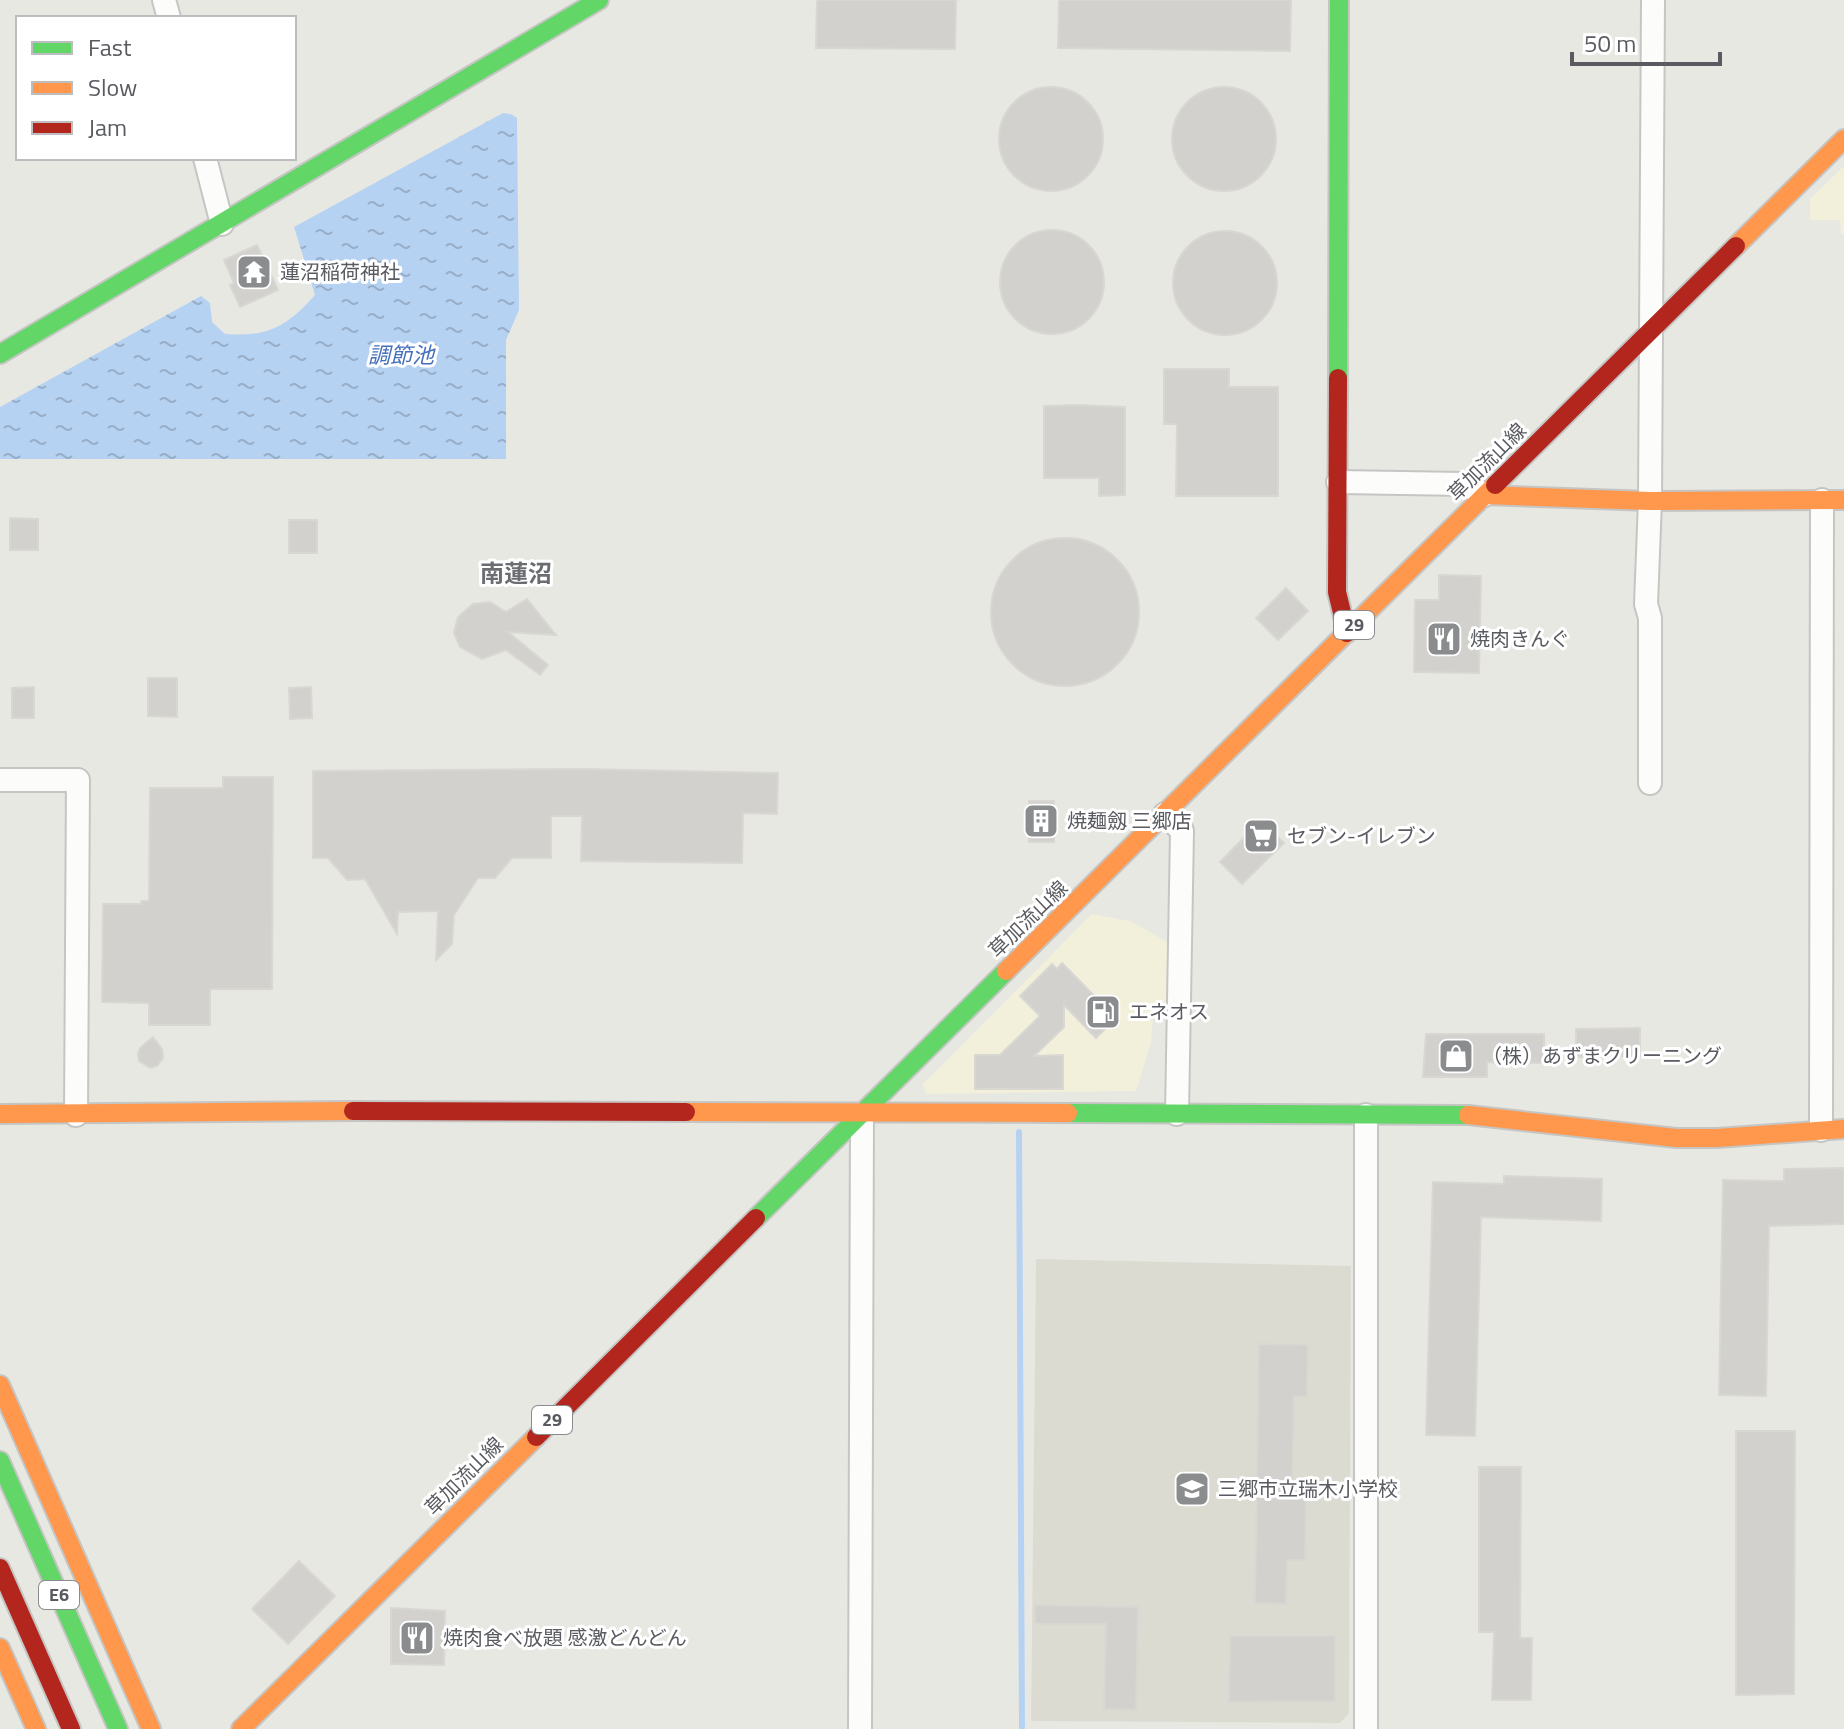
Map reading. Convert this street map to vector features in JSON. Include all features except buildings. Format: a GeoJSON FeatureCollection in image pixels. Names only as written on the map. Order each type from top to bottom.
{"type":"FeatureCollection","features":[{"type":"Feature","properties":{"kind":"main road"},"geometry":{"type":"LineString","coordinates":[[0,354],[599,0]]}},
{"type":"Feature","properties":{"kind":"main road"},"geometry":{"type":"LineString","coordinates":[[1339,0],[1337,592],[1347,633]]}},
{"type":"Feature","properties":{"kind":"main road","name":"草加流山線"},"geometry":{"type":"LineString","coordinates":[[241,1729],[1844,139]]}},
{"type":"Feature","properties":{"kind":"main road"},"geometry":{"type":"LineString","coordinates":[[1485,495],[1650,501],[1833,500]]}},
{"type":"Feature","properties":{"kind":"main road"},"geometry":{"type":"LineString","coordinates":[[0,1114],[413,1111],[1496,1116],[1676,1138],[1833,1130]]}},
{"type":"Feature","properties":{"kind":"main road"},"geometry":{"type":"LineString","coordinates":[[0,1385],[151,1729]]}},
{"type":"Feature","properties":{"kind":"main road","name":"E6"},"geometry":{"type":"LineString","coordinates":[[0,1461],[118,1729]]}},
{"type":"Feature","properties":{"kind":"main road","name":"E6"},"geometry":{"type":"LineString","coordinates":[[0,1568],[71,1729]]}},
{"type":"Feature","properties":{"kind":"main road"},"geometry":{"type":"LineString","coordinates":[[0,1648],[36,1729]]}},
{"type":"Feature","properties":{"kind":"street"},"geometry":{"type":"LineString","coordinates":[[1650,783],[1650,618],[1646,604],[1650,501],[1653,0]]}},
{"type":"Feature","properties":{"kind":"street"},"geometry":{"type":"LineString","coordinates":[[206,160],[222,224]]}},
{"type":"Feature","properties":{"kind":"street"},"geometry":{"type":"LineString","coordinates":[[1338,482],[1464,484],[1485,495]]}},
{"type":"Feature","properties":{"kind":"street"},"geometry":{"type":"LineString","coordinates":[[1833,500],[1833,1130]]}},
{"type":"Feature","properties":{"kind":"street"},"geometry":{"type":"LineString","coordinates":[[0,780],[78,780],[76,1115]]}},
{"type":"Feature","properties":{"kind":"street"},"geometry":{"type":"LineString","coordinates":[[1165,814],[1182,831],[1177,1114]]}},
{"type":"Feature","properties":{"kind":"street"},"geometry":{"type":"LineString","coordinates":[[860,1729],[863,1114]]}},
{"type":"Feature","properties":{"kind":"street"},"geometry":{"type":"LineString","coordinates":[[1366,1115],[1366,1729]]}},
{"type":"Feature","properties":{"kind":"shaded area"},"geometry":{"type":"Polygon","coordinates":[[[1844,166],[1844,234],[1841,234],[1840,220],[1810,220],[1810,199],[1844,166]]]}},
{"type":"Feature","properties":{"kind":"shaded area"},"geometry":{"type":"Polygon","coordinates":[[[1092,914],[1130,921],[1171,944],[1169,1017],[1153,1017],[1151,1042],[1136,1091],[926,1094],[923,1084],[1092,914]]]}},
{"type":"Feature","properties":{"kind":"shaded area","name":"三郷市立瑞木小学校"},"geometry":{"type":"Polygon","coordinates":[[[1036,1259],[1351,1266],[1349,1713],[1340,1723],[1031,1721],[1036,1259]]]}},
{"type":"Feature","properties":{"kind":"water","name":"調節池"},"geometry":{"type":"Polygon","coordinates":[[[503,113],[517,118],[519,310],[506,340],[506,459],[0,459],[0,407],[201,296],[210,303],[212,322],[225,334],[254,334],[285,322],[315,295],[294,227],[503,113]]]}},
{"type":"Feature","properties":{"kind":"waterway"},"geometry":{"type":"LineString","coordinates":[[1019,1132],[1022,1727]]}},
{"type":"Feature","properties":{"kind":"traffic: fast"},"geometry":{"type":"LineString","coordinates":[[0,354],[599,0]]}},
{"type":"Feature","properties":{"kind":"traffic: fast"},"geometry":{"type":"LineString","coordinates":[[1338,378],[1339,0]]}},
{"type":"Feature","properties":{"kind":"traffic: fast"},"geometry":{"type":"LineString","coordinates":[[756,1218],[1006,971]]}},
{"type":"Feature","properties":{"kind":"traffic: fast"},"geometry":{"type":"LineString","coordinates":[[1068,1113],[1468,1115]]}},
{"type":"Feature","properties":{"kind":"traffic: fast"},"geometry":{"type":"LineString","coordinates":[[0,1461],[118,1729]]}},
{"type":"Feature","properties":{"kind":"traffic: slow"},"geometry":{"type":"LineString","coordinates":[[1736,246],[1844,139]]}},
{"type":"Feature","properties":{"kind":"traffic: slow"},"geometry":{"type":"LineString","coordinates":[[1006,971],[1495,485]]}},
{"type":"Feature","properties":{"kind":"traffic: slow"},"geometry":{"type":"LineString","coordinates":[[1485,495],[1650,501],[1844,500]]}},
{"type":"Feature","properties":{"kind":"traffic: slow"},"geometry":{"type":"LineString","coordinates":[[0,1114],[353,1111]]}},
{"type":"Feature","properties":{"kind":"traffic: slow"},"geometry":{"type":"LineString","coordinates":[[686,1112],[1068,1113]]}},
{"type":"Feature","properties":{"kind":"traffic: slow"},"geometry":{"type":"LineString","coordinates":[[1468,1115],[1676,1138],[1844,1129]]}},
{"type":"Feature","properties":{"kind":"traffic: slow"},"geometry":{"type":"LineString","coordinates":[[0,1385],[151,1729]]}},
{"type":"Feature","properties":{"kind":"traffic: slow"},"geometry":{"type":"LineString","coordinates":[[241,1729],[536,1437]]}},
{"type":"Feature","properties":{"kind":"traffic: slow"},"geometry":{"type":"LineString","coordinates":[[0,1648],[36,1729]]}},
{"type":"Feature","properties":{"kind":"traffic: jam"},"geometry":{"type":"LineString","coordinates":[[1495,485],[1736,246]]}},
{"type":"Feature","properties":{"kind":"traffic: jam"},"geometry":{"type":"LineString","coordinates":[[1338,378],[1337,592],[1347,633]]}},
{"type":"Feature","properties":{"kind":"traffic: jam"},"geometry":{"type":"LineString","coordinates":[[353,1111],[686,1112]]}},
{"type":"Feature","properties":{"kind":"traffic: jam"},"geometry":{"type":"LineString","coordinates":[[536,1437],[756,1218]]}},
{"type":"Feature","properties":{"kind":"traffic: jam"},"geometry":{"type":"LineString","coordinates":[[0,1568],[71,1729]]}},
{"type":"Feature","properties":{"kind":"place","name":"蓮沼稲荷神社"},"geometry":{"type":"Point","coordinates":[254,272]}},
{"type":"Feature","properties":{"kind":"place","name":"焼肉きんぐ"},"geometry":{"type":"Point","coordinates":[1444,639]}},
{"type":"Feature","properties":{"kind":"place","name":"焼麺劔 三郷店"},"geometry":{"type":"Point","coordinates":[1041,821]}},
{"type":"Feature","properties":{"kind":"place","name":"セブン-イレブン"},"geometry":{"type":"Point","coordinates":[1261,836]}},
{"type":"Feature","properties":{"kind":"place","name":"エネオス"},"geometry":{"type":"Point","coordinates":[1103,1012]}},
{"type":"Feature","properties":{"kind":"place","name":"（株）あずまクリーニング"},"geometry":{"type":"Point","coordinates":[1456,1056]}},
{"type":"Feature","properties":{"kind":"place","name":"三郷市立瑞木小学校"},"geometry":{"type":"Point","coordinates":[1192,1489]}},
{"type":"Feature","properties":{"kind":"place","name":"焼肉食べ放題 感激どんどん"},"geometry":{"type":"Point","coordinates":[417,1638]}},
{"type":"Feature","properties":{"kind":"district","name":"南蓮沼"},"geometry":{"type":"Point","coordinates":[516,574]}}]}
